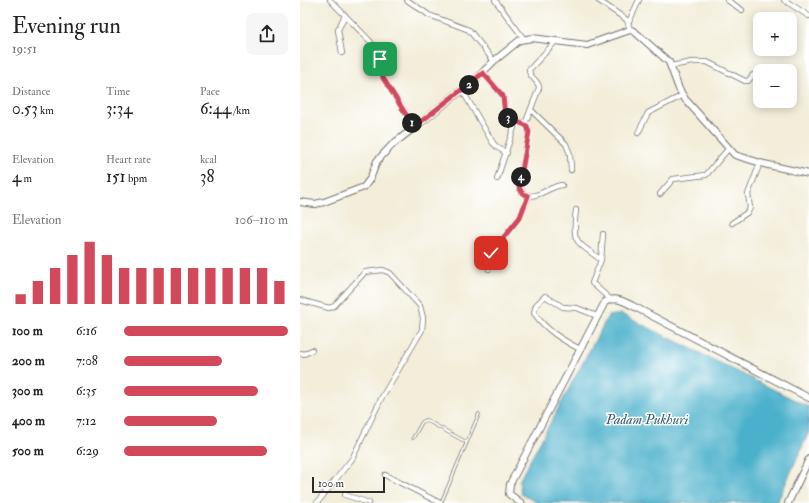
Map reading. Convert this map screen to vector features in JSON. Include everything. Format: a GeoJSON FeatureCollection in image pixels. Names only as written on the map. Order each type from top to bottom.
{"type":"FeatureCollection","features":[{"type":"Feature","properties":{"kind":"street"},"geometry":{"type":"LineString","coordinates":[[330,0],[370,41],[379,54],[383,78],[414,127]]}},
{"type":"Feature","properties":{"kind":"street"},"geometry":{"type":"LineString","coordinates":[[407,0],[429,15],[465,28],[494,61]]}},
{"type":"Feature","properties":{"kind":"street"},"geometry":{"type":"LineString","coordinates":[[495,0],[524,39]]}},
{"type":"Feature","properties":{"kind":"street"},"geometry":{"type":"LineString","coordinates":[[598,0],[629,22]]}},
{"type":"Feature","properties":{"kind":"street"},"geometry":{"type":"LineString","coordinates":[[630,30],[629,22],[639,0]]}},
{"type":"Feature","properties":{"kind":"street"},"geometry":{"type":"LineString","coordinates":[[727,0],[742,10]]}},
{"type":"Feature","properties":{"kind":"street"},"geometry":{"type":"LineString","coordinates":[[785,0],[809,16]]}},
{"type":"Feature","properties":{"kind":"street"},"geometry":{"type":"LineString","coordinates":[[342,54],[338,30],[345,15]]}},
{"type":"Feature","properties":{"kind":"street"},"geometry":{"type":"LineString","coordinates":[[300,202],[315,204],[324,202],[364,187],[385,151],[483,73],[494,61],[524,39],[587,45],[630,30],[634,31],[667,60],[683,95],[729,148],[740,158],[809,174]]}},
{"type":"Feature","properties":{"kind":"street"},"geometry":{"type":"LineString","coordinates":[[525,124],[539,86],[530,75],[529,70],[556,41]]}},
{"type":"Feature","properties":{"kind":"street"},"geometry":{"type":"LineString","coordinates":[[671,66],[692,62],[707,62],[745,81],[748,81],[753,75]]}},
{"type":"Feature","properties":{"kind":"street"},"geometry":{"type":"LineString","coordinates":[[483,73],[503,96],[505,116],[525,124],[529,128],[519,187],[522,193],[528,196],[539,194],[554,186],[562,185]]}},
{"type":"Feature","properties":{"kind":"street"},"geometry":{"type":"LineString","coordinates":[[462,90],[495,146],[507,152]]}},
{"type":"Feature","properties":{"kind":"street"},"geometry":{"type":"LineString","coordinates":[[638,133],[648,113],[683,95]]}},
{"type":"Feature","properties":{"kind":"street"},"geometry":{"type":"LineString","coordinates":[[530,110],[566,144],[570,154],[571,170]]}},
{"type":"Feature","properties":{"kind":"street"},"geometry":{"type":"LineString","coordinates":[[497,179],[516,121]]}},
{"type":"Feature","properties":{"kind":"street"},"geometry":{"type":"LineString","coordinates":[[660,194],[673,179],[706,175],[729,148]]}},
{"type":"Feature","properties":{"kind":"street"},"geometry":{"type":"LineString","coordinates":[[732,223],[748,212],[750,208],[748,194],[760,163]]}},
{"type":"Feature","properties":{"kind":"street"},"geometry":{"type":"LineString","coordinates":[[489,269],[491,253],[520,217],[528,196]]}},
{"type":"Feature","properties":{"kind":"street"},"geometry":{"type":"LineString","coordinates":[[576,210],[573,231],[575,237],[577,241],[601,260]]}},
{"type":"Feature","properties":{"kind":"street"},"geometry":{"type":"LineString","coordinates":[[604,234],[601,260],[592,283],[610,299]]}},
{"type":"Feature","properties":{"kind":"street"},"geometry":{"type":"LineString","coordinates":[[300,300],[329,308],[334,306],[365,272],[383,270],[390,273],[417,301],[423,318],[422,330],[382,397],[352,459],[317,503]]}},
{"type":"Feature","properties":{"kind":"street"},"geometry":{"type":"LineString","coordinates":[[580,349],[556,335],[542,324],[534,313],[536,305],[545,296],[563,308],[577,308],[597,316]]}},
{"type":"Feature","properties":{"kind":"street"},"geometry":{"type":"LineString","coordinates":[[521,503],[509,494],[510,484],[604,302],[610,299],[618,299],[633,306],[809,398]]}},
{"type":"Feature","properties":{"kind":"street"},"geometry":{"type":"LineString","coordinates":[[300,353],[304,354],[312,350]]}},
{"type":"Feature","properties":{"kind":"street"},"geometry":{"type":"LineString","coordinates":[[788,503],[809,459]]}},
{"type":"Feature","properties":{"kind":"street"},"geometry":{"type":"LineString","coordinates":[[385,475],[440,503]]}},
{"type":"Feature","properties":{"kind":"street"},"geometry":{"type":"LineString","coordinates":[[346,495],[369,503]]}},
{"type":"Feature","properties":{"kind":"lane"},"geometry":{"type":"LineString","coordinates":[[440,503],[479,414]]}},
{"type":"Feature","properties":{"kind":"lane"},"geometry":{"type":"LineString","coordinates":[[413,438],[422,422],[426,420],[466,442]]}},
{"type":"Feature","properties":{"kind":"water","name":"Padam Pukhuri"},"geometry":{"type":"Polygon","coordinates":[[[621,314],[809,407],[809,432],[777,503],[538,503],[521,494],[519,481],[608,316],[621,314]]]}},
{"type":"Feature","properties":{"kind":"route"},"geometry":{"type":"LineString","coordinates":[[380,59],[383,78],[414,127],[483,73],[503,96],[505,116],[525,124],[529,128],[519,187],[522,193],[528,196],[524,211],[491,253]]}}]}
